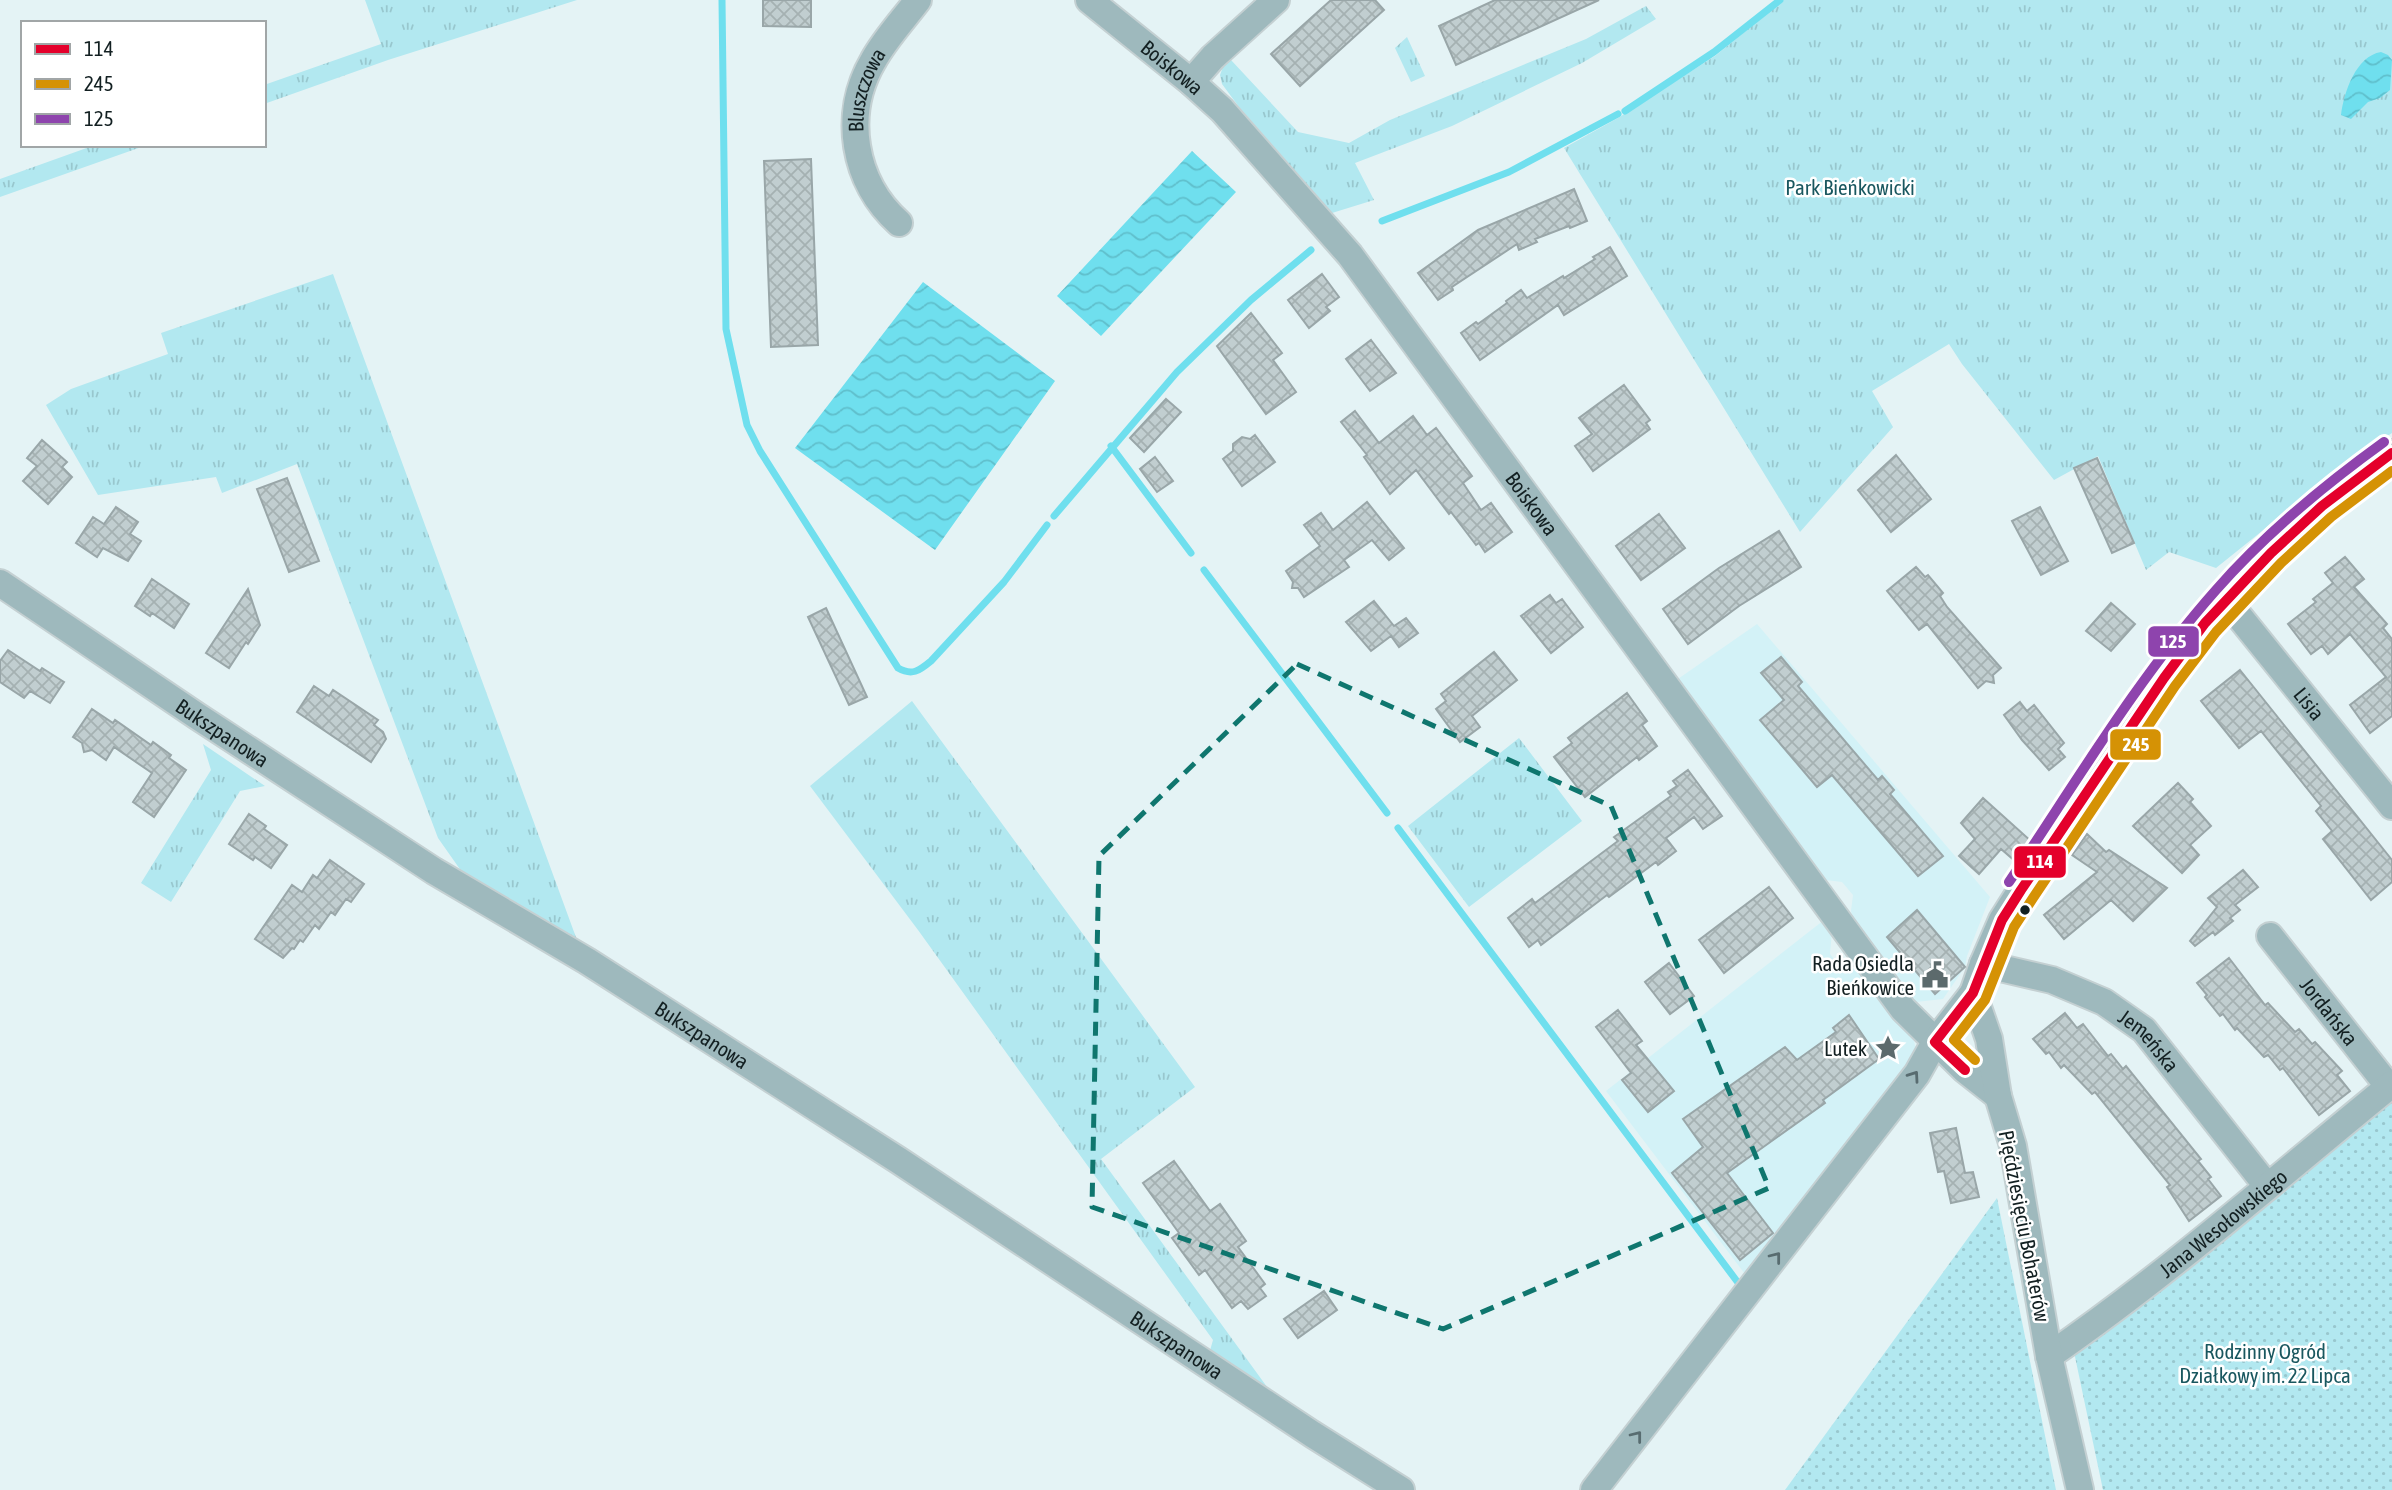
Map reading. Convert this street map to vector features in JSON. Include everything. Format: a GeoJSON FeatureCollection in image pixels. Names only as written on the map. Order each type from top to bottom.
{"type":"FeatureCollection","features":[{"type":"Feature","properties":{"kind":"street","name":"Bluszczowa"},"geometry":{"type":"LineString","coordinates":[[899,223],[886,211],[860,164],[855,121],[861,87],[873,60],[918,0]]}},
{"type":"Feature","properties":{"kind":"street","name":"Boiskowa"},"geometry":{"type":"LineString","coordinates":[[1089,0],[1222,110],[1350,255],[1903,1009],[1965,1070],[1998,1096]]}},
{"type":"Feature","properties":{"kind":"street"},"geometry":{"type":"LineString","coordinates":[[1191,82],[1213,57],[1276,0]]}},
{"type":"Feature","properties":{"kind":"street"},"geometry":{"type":"LineString","coordinates":[[1594,1490],[1917,1074],[1936,1042],[1973,993],[2002,920],[2164,678],[2226,600],[2271,553],[2322,506],[2392,453]]}},
{"type":"Feature","properties":{"kind":"street","name":"Bukszpanowa"},"geometry":{"type":"LineString","coordinates":[[0,583],[422,864],[587,961],[852,1130],[1401,1490]]}},
{"type":"Feature","properties":{"kind":"street","name":"Lisia"},"geometry":{"type":"LineString","coordinates":[[2226,600],[2392,806]]}},
{"type":"Feature","properties":{"kind":"street","name":"Jordańska"},"geometry":{"type":"LineString","coordinates":[[2270,936],[2390,1086]]}},
{"type":"Feature","properties":{"kind":"street","name":"Jemeńska"},"geometry":{"type":"LineString","coordinates":[[1983,964],[2052,980],[2104,1002],[2144,1030],[2267,1186]]}},
{"type":"Feature","properties":{"kind":"street","name":"Pięćdziesięciu Bohaterów"},"geometry":{"type":"LineString","coordinates":[[1973,993],[1989,1039],[1998,1096],[2013,1146],[2049,1356],[2080,1490]]}},
{"type":"Feature","properties":{"kind":"street","name":"Jana Wesołowskiego"},"geometry":{"type":"LineString","coordinates":[[2049,1356],[2139,1289],[2390,1086]]}},
{"type":"Feature","properties":{"kind":"highlighted area"},"geometry":{"type":"Polygon","coordinates":[[[1297,664],[1611,806],[1769,1188],[1443,1329],[1092,1207],[1099,856],[1297,664]]]}},
{"type":"Feature","properties":{"kind":"shaded area"},"geometry":{"type":"Polygon","coordinates":[[[1757,624],[1990,897],[1965,967],[1943,999],[1916,1002],[1853,922],[1853,895],[1842,882],[1818,879],[1675,681],[1757,624]]]}},
{"type":"Feature","properties":{"kind":"shaded area"},"geometry":{"type":"Polygon","coordinates":[[[1824,920],[1832,931],[1830,954],[1840,967],[1863,971],[1914,1041],[1917,1054],[1748,1278],[1606,1091],[1824,920]]]}},
{"type":"Feature","properties":{"kind":"green space"},"geometry":{"type":"Polygon","coordinates":[[[365,0],[577,0],[388,60],[266,103],[266,84],[381,44],[365,0]]]}},
{"type":"Feature","properties":{"kind":"green space","name":"Park Bieńkowicki"},"geometry":{"type":"Polygon","coordinates":[[[1784,0],[2392,0],[2392,433],[2352,459],[2216,568],[2169,552],[2146,570],[2098,456],[2054,480],[1949,344],[1872,391],[1893,427],[1800,532],[1564,148],[1618,118],[1715,56],[1784,0]]]}},
{"type":"Feature","properties":{"kind":"green space"},"geometry":{"type":"Polygon","coordinates":[[[1646,6],[1656,19],[1582,63],[1452,126],[1355,163],[1374,200],[1332,213],[1239,107],[1222,84],[1220,75],[1223,67],[1231,60],[1298,132],[1349,143],[1390,120],[1586,39],[1646,6]]]}},
{"type":"Feature","properties":{"kind":"green space"},"geometry":{"type":"Polygon","coordinates":[[[1407,37],[1425,76],[1411,82],[1395,48],[1407,37]]]}},
{"type":"Feature","properties":{"kind":"green space"},"geometry":{"type":"Polygon","coordinates":[[[89,147],[141,147],[0,197],[0,179],[89,147]]]}},
{"type":"Feature","properties":{"kind":"green space"},"geometry":{"type":"Polygon","coordinates":[[[333,274],[581,951],[464,875],[438,838],[297,464],[222,493],[216,477],[98,495],[46,405],[71,389],[168,354],[161,333],[333,274]]]}},
{"type":"Feature","properties":{"kind":"green space"},"geometry":{"type":"Polygon","coordinates":[[[912,701],[1195,1087],[1101,1159],[1273,1395],[1209,1354],[1213,1340],[918,930],[810,786],[912,701]]]}},
{"type":"Feature","properties":{"kind":"green space"},"geometry":{"type":"Polygon","coordinates":[[[1519,738],[1582,821],[1469,907],[1408,826],[1519,738]]]}},
{"type":"Feature","properties":{"kind":"green space"},"geometry":{"type":"Polygon","coordinates":[[[203,744],[265,786],[240,791],[171,902],[141,883],[211,770],[203,744]]]}},
{"type":"Feature","properties":{"kind":"green space","name":"Rodzinny Ogród Działkowy im. 22 Lipca"},"geometry":{"type":"Polygon","coordinates":[[[2392,1096],[2392,1490],[2103,1490],[2074,1352],[2392,1096]]]}},
{"type":"Feature","properties":{"kind":"green space"},"geometry":{"type":"Polygon","coordinates":[[[1997,1198],[2056,1490],[1785,1490],[1997,1198]]]}},
{"type":"Feature","properties":{"kind":"water"},"geometry":{"type":"Polygon","coordinates":[[[2381,52],[2392,60],[2390,90],[2380,98],[2368,102],[2351,119],[2341,115],[2348,86],[2358,68],[2372,55],[2381,52]]]}},
{"type":"Feature","properties":{"kind":"water"},"geometry":{"type":"Polygon","coordinates":[[[1192,151],[1236,192],[1101,336],[1057,296],[1192,151]]]}},
{"type":"Feature","properties":{"kind":"water"},"geometry":{"type":"Polygon","coordinates":[[[923,282],[1055,381],[935,550],[795,448],[923,282]]]}},
{"type":"Feature","properties":{"kind":"building"},"geometry":{"type":"Polygon","coordinates":[[[763,0],[811,0],[811,27],[763,26],[763,0]]]}},
{"type":"Feature","properties":{"kind":"building"},"geometry":{"type":"Polygon","coordinates":[[[1331,0],[1375,0],[1384,10],[1300,86],[1271,54],[1331,0]]]}},
{"type":"Feature","properties":{"kind":"building"},"geometry":{"type":"Polygon","coordinates":[[[1495,0],[1599,0],[1456,65],[1439,26],[1495,0]]]}},
{"type":"Feature","properties":{"kind":"building"},"geometry":{"type":"Polygon","coordinates":[[[811,159],[818,345],[771,347],[764,161],[811,159]]]}},
{"type":"Feature","properties":{"kind":"building"},"geometry":{"type":"Polygon","coordinates":[[[1574,189],[1587,221],[1535,239],[1537,242],[1519,250],[1517,244],[1452,287],[1453,290],[1438,300],[1418,273],[1478,230],[1574,189]]]}},
{"type":"Feature","properties":{"kind":"building"},"geometry":{"type":"Polygon","coordinates":[[[1610,247],[1627,276],[1564,315],[1558,305],[1480,360],[1461,333],[1476,322],[1478,324],[1521,290],[1527,298],[1595,259],[1593,257],[1610,247]]]}},
{"type":"Feature","properties":{"kind":"building"},"geometry":{"type":"Polygon","coordinates":[[[1322,274],[1339,297],[1326,307],[1330,311],[1309,328],[1288,300],[1322,274]]]}},
{"type":"Feature","properties":{"kind":"building"},"geometry":{"type":"Polygon","coordinates":[[[1251,313],[1282,353],[1273,360],[1296,392],[1266,414],[1217,346],[1251,313]]]}},
{"type":"Feature","properties":{"kind":"building"},"geometry":{"type":"Polygon","coordinates":[[[1371,340],[1396,373],[1370,391],[1346,359],[1371,340]]]}},
{"type":"Feature","properties":{"kind":"building"},"geometry":{"type":"Polygon","coordinates":[[[1624,385],[1650,420],[1646,423],[1650,429],[1593,471],[1575,446],[1592,434],[1579,418],[1624,385]]]}},
{"type":"Feature","properties":{"kind":"building"},"geometry":{"type":"Polygon","coordinates":[[[1166,399],[1181,412],[1144,452],[1130,438],[1166,399]]]}},
{"type":"Feature","properties":{"kind":"building"},"geometry":{"type":"Polygon","coordinates":[[[1355,411],[1379,443],[1413,416],[1427,435],[1436,428],[1472,476],[1463,483],[1481,510],[1491,503],[1512,532],[1485,552],[1479,543],[1476,545],[1451,512],[1449,514],[1416,470],[1390,494],[1364,457],[1367,455],[1341,422],[1355,411]]]}},
{"type":"Feature","properties":{"kind":"building"},"geometry":{"type":"Polygon","coordinates":[[[1255,435],[1275,462],[1242,486],[1223,459],[1233,451],[1233,444],[1242,437],[1250,439],[1255,435]]]}},
{"type":"Feature","properties":{"kind":"building"},"geometry":{"type":"Polygon","coordinates":[[[42,440],[67,462],[62,467],[72,477],[48,504],[23,481],[37,466],[27,458],[42,440]]]}},
{"type":"Feature","properties":{"kind":"building"},"geometry":{"type":"Polygon","coordinates":[[[1896,455],[1931,499],[1891,532],[1858,490],[1896,455]]]}},
{"type":"Feature","properties":{"kind":"building"},"geometry":{"type":"Polygon","coordinates":[[[1155,457],[1173,481],[1157,492],[1140,469],[1155,457]]]}},
{"type":"Feature","properties":{"kind":"building"},"geometry":{"type":"Polygon","coordinates":[[[2097,458],[2134,543],[2112,553],[2074,468],[2097,458]]]}},
{"type":"Feature","properties":{"kind":"building"},"geometry":{"type":"Polygon","coordinates":[[[287,478],[319,561],[289,572],[257,489],[287,478]]]}},
{"type":"Feature","properties":{"kind":"building"},"geometry":{"type":"Polygon","coordinates":[[[1367,502],[1404,548],[1389,560],[1372,540],[1344,560],[1349,567],[1304,597],[1298,588],[1292,588],[1293,582],[1286,571],[1320,546],[1304,525],[1321,513],[1333,530],[1367,502]]]}},
{"type":"Feature","properties":{"kind":"building"},"geometry":{"type":"Polygon","coordinates":[[[116,507],[138,522],[130,534],[141,541],[128,561],[103,548],[97,557],[76,543],[93,517],[104,524],[116,507]]]}},
{"type":"Feature","properties":{"kind":"building"},"geometry":{"type":"Polygon","coordinates":[[[2040,507],[2068,561],[2041,575],[2012,521],[2040,507]]]}},
{"type":"Feature","properties":{"kind":"building"},"geometry":{"type":"Polygon","coordinates":[[[1659,514],[1685,548],[1641,580],[1616,546],[1659,514]]]}},
{"type":"Feature","properties":{"kind":"building"},"geometry":{"type":"Polygon","coordinates":[[[1779,531],[1801,567],[1739,606],[1688,644],[1663,609],[1719,568],[1779,531]]]}},
{"type":"Feature","properties":{"kind":"building"},"geometry":{"type":"Polygon","coordinates":[[[2345,557],[2364,579],[2354,587],[2387,624],[2383,628],[2392,639],[2392,716],[2370,733],[2350,705],[2386,677],[2350,634],[2328,654],[2322,646],[2311,654],[2288,624],[2316,602],[2313,599],[2333,583],[2325,573],[2345,557]]]}},
{"type":"Feature","properties":{"kind":"building"},"geometry":{"type":"Polygon","coordinates":[[[1916,567],[1925,577],[1928,575],[1943,593],[1940,596],[1947,607],[2001,668],[1993,675],[1994,683],[1986,681],[1978,688],[1927,624],[1919,630],[1887,591],[1916,567]]]}},
{"type":"Feature","properties":{"kind":"building"},"geometry":{"type":"Polygon","coordinates":[[[152,579],[189,604],[174,628],[152,613],[150,616],[135,606],[152,579]]]}},
{"type":"Feature","properties":{"kind":"building"},"geometry":{"type":"Polygon","coordinates":[[[248,589],[260,625],[229,668],[206,653],[248,589]]]}},
{"type":"Feature","properties":{"kind":"building"},"geometry":{"type":"Polygon","coordinates":[[[1550,595],[1556,603],[1562,599],[1583,627],[1551,653],[1521,616],[1550,595]]]}},
{"type":"Feature","properties":{"kind":"building"},"geometry":{"type":"Polygon","coordinates":[[[1374,601],[1394,626],[1406,618],[1418,633],[1399,647],[1391,636],[1371,651],[1346,622],[1374,601]]]}},
{"type":"Feature","properties":{"kind":"building"},"geometry":{"type":"Polygon","coordinates":[[[2111,603],[2135,624],[2111,651],[2086,631],[2111,603]]]}},
{"type":"Feature","properties":{"kind":"building"},"geometry":{"type":"Polygon","coordinates":[[[826,608],[867,697],[849,705],[808,617],[826,608]]]}},
{"type":"Feature","properties":{"kind":"building"},"geometry":{"type":"Polygon","coordinates":[[[8,650],[40,671],[42,668],[64,682],[50,703],[30,691],[24,698],[0,682],[0,661],[8,650]]]}},
{"type":"Feature","properties":{"kind":"building"},"geometry":{"type":"Polygon","coordinates":[[[1494,652],[1517,680],[1472,716],[1480,727],[1460,742],[1436,709],[1446,701],[1441,694],[1494,652]]]}},
{"type":"Feature","properties":{"kind":"building"},"geometry":{"type":"Polygon","coordinates":[[[1781,657],[1802,682],[1798,686],[1878,780],[1882,776],[1894,790],[1890,794],[1943,856],[1918,876],[1832,775],[1817,787],[1760,720],[1784,700],[1761,673],[1781,657]]]}},
{"type":"Feature","properties":{"kind":"building"},"geometry":{"type":"Polygon","coordinates":[[[2240,670],[2392,860],[2392,882],[2371,900],[2323,839],[2332,831],[2316,811],[2321,806],[2261,731],[2239,748],[2201,701],[2240,670]]]}},
{"type":"Feature","properties":{"kind":"building"},"geometry":{"type":"Polygon","coordinates":[[[314,686],[329,696],[333,690],[378,720],[374,725],[383,732],[386,739],[371,762],[297,712],[314,686]]]}},
{"type":"Feature","properties":{"kind":"building"},"geometry":{"type":"Polygon","coordinates":[[[1627,693],[1647,721],[1642,725],[1657,746],[1639,760],[1637,757],[1585,797],[1554,757],[1572,743],[1568,738],[1627,693]]]}},
{"type":"Feature","properties":{"kind":"building"},"geometry":{"type":"Polygon","coordinates":[[[2020,702],[2027,711],[2034,705],[2064,743],[2058,749],[2065,757],[2049,770],[2004,715],[2020,702]]]}},
{"type":"Feature","properties":{"kind":"building"},"geometry":{"type":"Polygon","coordinates":[[[92,709],[113,723],[115,720],[151,745],[153,742],[186,770],[154,817],[133,802],[152,773],[114,747],[106,760],[92,750],[84,752],[82,743],[73,737],[92,709]]]}},
{"type":"Feature","properties":{"kind":"building"},"geometry":{"type":"Polygon","coordinates":[[[1688,770],[1722,816],[1703,829],[1694,817],[1666,838],[1676,851],[1658,865],[1656,862],[1609,897],[1607,895],[1541,945],[1538,940],[1529,947],[1508,918],[1532,899],[1535,903],[1618,841],[1614,837],[1671,796],[1668,792],[1677,786],[1673,781],[1688,770]]]}},
{"type":"Feature","properties":{"kind":"building"},"geometry":{"type":"Polygon","coordinates":[[[2178,783],[2193,799],[2190,802],[2211,826],[2190,845],[2199,855],[2182,873],[2133,826],[2178,783]]]}},
{"type":"Feature","properties":{"kind":"building"},"geometry":{"type":"Polygon","coordinates":[[[1983,798],[2032,842],[2015,861],[2001,849],[1979,874],[1959,856],[1975,839],[1961,823],[1983,798]]]}},
{"type":"Feature","properties":{"kind":"building"},"geometry":{"type":"Polygon","coordinates":[[[249,814],[266,826],[264,829],[287,845],[271,868],[229,844],[249,814]]]}},
{"type":"Feature","properties":{"kind":"building"},"geometry":{"type":"Polygon","coordinates":[[[2087,834],[2106,852],[2109,850],[2167,888],[2133,921],[2111,900],[2064,939],[2044,915],[2097,872],[2072,855],[2087,834]]]}},
{"type":"Feature","properties":{"kind":"building"},"geometry":{"type":"Polygon","coordinates":[[[330,860],[364,884],[351,902],[346,899],[335,915],[331,912],[319,929],[315,925],[303,942],[300,940],[283,958],[255,939],[292,885],[302,892],[313,875],[317,878],[330,860]]]}},
{"type":"Feature","properties":{"kind":"building"},"geometry":{"type":"Polygon","coordinates":[[[2243,870],[2258,887],[2235,905],[2240,910],[2230,918],[2233,921],[2195,946],[2190,941],[2217,907],[2208,898],[2243,870]]]}},
{"type":"Feature","properties":{"kind":"building"},"geometry":{"type":"Polygon","coordinates":[[[1769,887],[1793,918],[1724,973],[1699,940],[1769,887]]]}},
{"type":"Feature","properties":{"kind":"building"},"geometry":{"type":"Polygon","coordinates":[[[1917,910],[1965,967],[1935,994],[1887,937],[1917,910]]]}},
{"type":"Feature","properties":{"kind":"building"},"geometry":{"type":"Polygon","coordinates":[[[2229,958],[2265,1005],[2268,1003],[2295,1032],[2299,1029],[2312,1044],[2315,1042],[2342,1071],[2337,1075],[2350,1091],[2319,1115],[2283,1068],[2280,1070],[2268,1055],[2264,1057],[2237,1028],[2235,1030],[2223,1014],[2220,1016],[2205,997],[2207,995],[2197,983],[2229,958]]]}},
{"type":"Feature","properties":{"kind":"building"},"geometry":{"type":"Polygon","coordinates":[[[1669,963],[1694,996],[1670,1014],[1645,982],[1669,963]]]}},
{"type":"Feature","properties":{"kind":"building"},"geometry":{"type":"Polygon","coordinates":[[[1618,1010],[1642,1041],[1636,1045],[1674,1091],[1648,1112],[1622,1080],[1631,1073],[1596,1027],[1618,1010]]]}},
{"type":"Feature","properties":{"kind":"building"},"geometry":{"type":"Polygon","coordinates":[[[2065,1013],[2077,1028],[2083,1024],[2108,1056],[2111,1054],[2123,1069],[2126,1066],[2201,1159],[2198,1161],[2221,1196],[2189,1221],[2167,1187],[2170,1185],[2095,1092],[2092,1094],[2064,1065],[2061,1068],[2049,1052],[2046,1054],[2033,1039],[2065,1013]]]}},
{"type":"Feature","properties":{"kind":"building"},"geometry":{"type":"Polygon","coordinates":[[[1849,1015],[1879,1059],[1823,1100],[1825,1103],[1727,1173],[1773,1233],[1740,1260],[1672,1173],[1703,1147],[1683,1119],[1785,1047],[1797,1060],[1836,1032],[1833,1028],[1849,1015]]]}},
{"type":"Feature","properties":{"kind":"building"},"geometry":{"type":"Polygon","coordinates":[[[1956,1128],[1965,1173],[1973,1172],[1979,1197],[1951,1203],[1944,1171],[1938,1172],[1930,1133],[1956,1128]]]}},
{"type":"Feature","properties":{"kind":"building"},"geometry":{"type":"Polygon","coordinates":[[[1174,1161],[1210,1211],[1220,1204],[1246,1241],[1238,1247],[1265,1284],[1260,1288],[1266,1296],[1248,1309],[1241,1301],[1232,1308],[1205,1270],[1199,1275],[1172,1238],[1179,1233],[1143,1183],[1174,1161]]]}},
{"type":"Feature","properties":{"kind":"building"},"geometry":{"type":"Polygon","coordinates":[[[1324,1291],[1337,1310],[1298,1338],[1284,1319],[1324,1291]]]}},
{"type":"Feature","properties":{"kind":"waterway"},"geometry":{"type":"LineString","coordinates":[[722,0],[726,329],[747,425],[760,451],[898,668],[907,672],[915,671],[931,661],[1004,582],[1047,525]]}},
{"type":"Feature","properties":{"kind":"waterway"},"geometry":{"type":"LineString","coordinates":[[1625,111],[1714,52],[1780,0]]}},
{"type":"Feature","properties":{"kind":"waterway"},"geometry":{"type":"LineString","coordinates":[[1382,221],[1509,172],[1618,114]]}},
{"type":"Feature","properties":{"kind":"waterway"},"geometry":{"type":"LineString","coordinates":[[1054,516],[1177,372],[1251,300],[1311,250]]}},
{"type":"Feature","properties":{"kind":"waterway"},"geometry":{"type":"LineString","coordinates":[[1111,446],[1191,553]]}},
{"type":"Feature","properties":{"kind":"waterway"},"geometry":{"type":"LineString","coordinates":[[1204,570],[1387,813]]}},
{"type":"Feature","properties":{"kind":"waterway"},"geometry":{"type":"LineString","coordinates":[[1398,828],[1739,1284]]}},
{"type":"Feature","properties":{"kind":"transit line","name":"125"},"geometry":{"type":"LineString","coordinates":[[2009,882],[2133,696],[2187,624],[2255,549],[2296,511],[2384,442]]}},
{"type":"Feature","properties":{"kind":"transit line","name":"114"},"geometry":{"type":"LineString","coordinates":[[1965,1070],[1935,1042],[1973,993],[2002,920],[2164,678],[2205,623],[2271,553],[2322,506],[2392,453]]}},
{"type":"Feature","properties":{"kind":"transit line","name":"245"},"geometry":{"type":"LineString","coordinates":[[1975,1060],[1954,1040],[1985,1000],[2014,927],[2175,686],[2216,632],[2281,563],[2331,517],[2392,471]]}},
{"type":"Feature","properties":{"kind":"place","name":"Rada Osiedla Bieńkowice"},"geometry":{"type":"Point","coordinates":[1935,975]}},
{"type":"Feature","properties":{"kind":"place","name":"Lutek"},"geometry":{"type":"Point","coordinates":[1888,1048]}}]}
